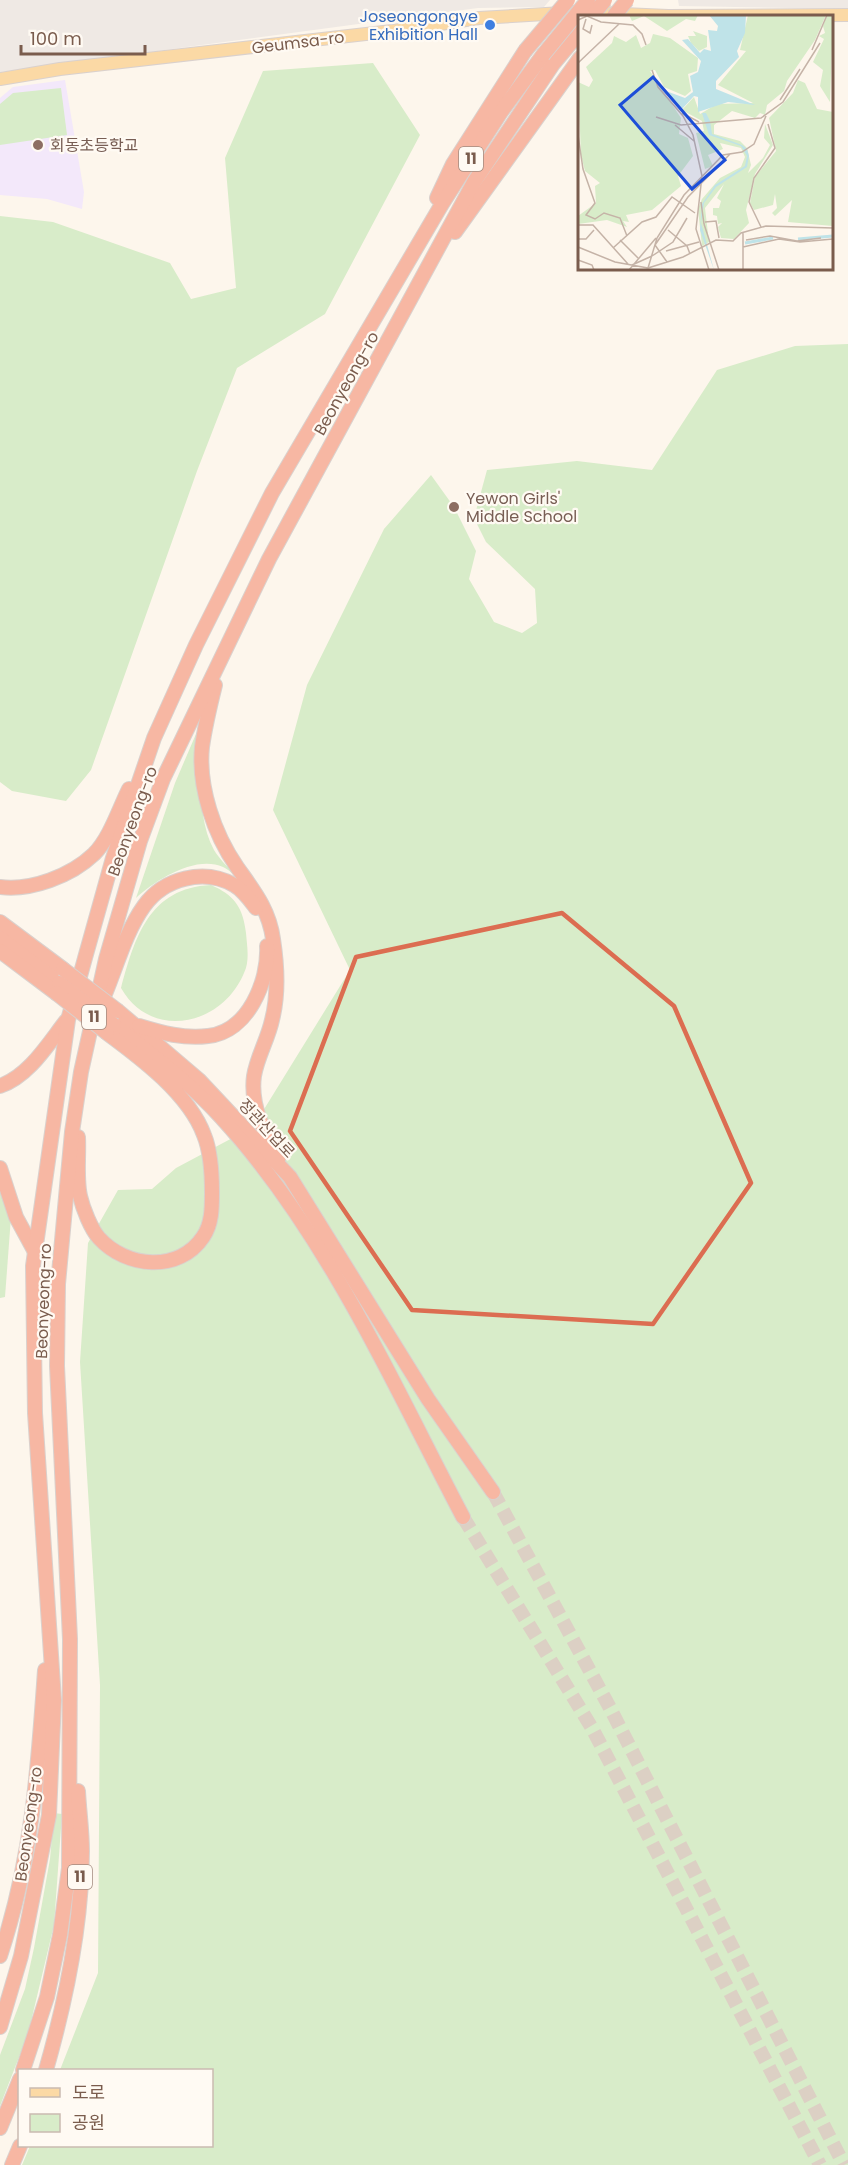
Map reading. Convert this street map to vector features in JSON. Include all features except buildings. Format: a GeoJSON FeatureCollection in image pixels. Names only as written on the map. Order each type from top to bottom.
{"type":"FeatureCollection","features":[{"type":"Feature","properties":{"kind":"highway"},"geometry":{"type":"LineString","coordinates":[[405,266],[453,164],[525,51],[568,0]]}},
{"type":"Feature","properties":{"kind":"highway","name":"11"},"geometry":{"type":"LineString","coordinates":[[548,60],[588,0]]}},
{"type":"Feature","properties":{"kind":"highway"},"geometry":{"type":"LineString","coordinates":[[593,15],[605,0]]}},
{"type":"Feature","properties":{"kind":"highway"},"geometry":{"type":"LineString","coordinates":[[615,15],[627,0]]}},
{"type":"Feature","properties":{"kind":"highway","name":"11"},"geometry":{"type":"LineString","coordinates":[[548,60],[578,33]]}},
{"type":"Feature","properties":{"kind":"highway"},"geometry":{"type":"LineString","coordinates":[[422,278],[578,59]]}},
{"type":"Feature","properties":{"kind":"highway","name":"Beonyeong-ro"},"geometry":{"type":"LineString","coordinates":[[0,2027],[21,1956],[49,1815],[54,1700],[35,1413],[35,1252],[68,1020],[113,858],[154,738],[196,645],[272,493],[405,266],[501,112],[548,60]]}},
{"type":"Feature","properties":{"kind":"highway","name":"Beonyeong-ro"},"geometry":{"type":"LineString","coordinates":[[46,2069],[70,1973],[82,1852],[70,1681],[57,1342],[64,1195],[77,1099],[106,959],[140,841],[163,779],[269,559],[474,182],[548,60]]}},
{"type":"Feature","properties":{"kind":"highway"},"geometry":{"type":"LineString","coordinates":[[221,660],[202,749],[205,789],[214,826],[236,866],[263,902],[273,934],[277,968],[276,996],[273,1020],[254,1076],[255,1106],[266,1136],[290,1177]]}},
{"type":"Feature","properties":{"kind":"highway"},"geometry":{"type":"LineString","coordinates":[[0,887],[14,889],[46,880],[79,865],[94,854],[154,738]]}},
{"type":"Feature","properties":{"kind":"highway"},"geometry":{"type":"LineString","coordinates":[[93,1023],[144,905],[158,891],[169,883],[204,876],[235,885],[258,910],[266,933],[265,976],[256,1001],[233,1025],[211,1036],[181,1037],[133,1025]]}},
{"type":"Feature","properties":{"kind":"highway"},"geometry":{"type":"LineString","coordinates":[[0,922],[63,969],[187,1105],[204,1134],[212,1173],[212,1215],[204,1237],[188,1253],[163,1263],[140,1262],[118,1252],[99,1238],[80,1196],[77,1099]]}},
{"type":"Feature","properties":{"kind":"highway"},"geometry":{"type":"LineString","coordinates":[[0,938],[57,988]]}},
{"type":"Feature","properties":{"kind":"highway"},"geometry":{"type":"LineString","coordinates":[[0,951],[22,968],[113,1023],[194,1089],[257,1158],[335,1274],[463,1517]]}},
{"type":"Feature","properties":{"kind":"highway"},"geometry":{"type":"LineString","coordinates":[[0,963],[22,968]]}},
{"type":"Feature","properties":{"kind":"highway"},"geometry":{"type":"LineString","coordinates":[[0,1086],[9,1083],[26,1070],[68,1020]]}},
{"type":"Feature","properties":{"kind":"highway","name":"정관산업로"},"geometry":{"type":"LineString","coordinates":[[113,1023],[133,1025],[199,1080],[290,1177],[428,1399],[493,1492]]}},
{"type":"Feature","properties":{"kind":"highway"},"geometry":{"type":"LineString","coordinates":[[145,1061],[235,1133]]}},
{"type":"Feature","properties":{"kind":"highway"},"geometry":{"type":"LineString","coordinates":[[0,1168],[16,1217],[35,1252]]}},
{"type":"Feature","properties":{"kind":"highway","name":"Beonyeong-ro"},"geometry":{"type":"LineString","coordinates":[[0,1956],[15,1911],[27,1859],[37,1786],[48,1620]]}},
{"type":"Feature","properties":{"kind":"highway","name":"Beonyeong-ro"},"geometry":{"type":"LineString","coordinates":[[23,2069],[47,1997],[60,1935],[69,1868],[70,1681]]}},
{"type":"Feature","properties":{"kind":"highway"},"geometry":{"type":"LineString","coordinates":[[0,2128],[18,2084]]}},
{"type":"Feature","properties":{"kind":"highway"},"geometry":{"type":"LineString","coordinates":[[12,2165],[19,2147]]}},
{"type":"Feature","properties":{"kind":"main road","name":"Geumsa-ro"},"geometry":{"type":"LineString","coordinates":[[0,80],[60,69],[401,30],[479,18],[579,12],[646,15]]}},
{"type":"Feature","properties":{"kind":"main road","name":"Geumsa-ro"},"geometry":{"type":"LineString","coordinates":[[833,15],[848,15]]}},
{"type":"Feature","properties":{"kind":"highlighted area"},"geometry":{"type":"Polygon","coordinates":[[[562,913],[674,1006],[751,1183],[653,1324],[412,1310],[290,1131],[356,957],[562,913]]]}},
{"type":"Feature","properties":{"kind":"shaded area"},"geometry":{"type":"Polygon","coordinates":[[[0,0],[550,0],[544,7],[478,8],[0,72],[0,0]]]}},
{"type":"Feature","properties":{"kind":"shaded area"},"geometry":{"type":"Polygon","coordinates":[[[678,0],[848,0],[848,9],[679,6],[678,0]]]}},
{"type":"Feature","properties":{"kind":"shaded area","name":"회동초등학교"},"geometry":{"type":"Polygon","coordinates":[[[65,80],[84,192],[82,209],[47,199],[0,195],[0,98],[13,87],[65,80]]]}},
{"type":"Feature","properties":{"kind":"green space"},"geometry":{"type":"Polygon","coordinates":[[[373,63],[420,135],[325,314],[237,368],[197,471],[91,770],[66,801],[12,791],[0,782],[0,216],[53,222],[170,263],[191,299],[236,288],[225,158],[263,71],[373,63]]]}},
{"type":"Feature","properties":{"kind":"green space"},"geometry":{"type":"Polygon","coordinates":[[[61,88],[67,135],[0,145],[0,104],[13,93],[61,88]]]}},
{"type":"Feature","properties":{"kind":"green space"},"geometry":{"type":"Polygon","coordinates":[[[848,344],[848,2165],[22,2165],[30,2147],[213,2147],[213,2069],[60,2069],[98,1973],[100,1685],[80,1362],[88,1243],[118,1190],[152,1189],[176,1168],[253,1127],[350,970],[273,810],[307,685],[384,529],[431,475],[454,507],[476,551],[469,579],[494,622],[522,633],[537,623],[535,589],[486,542],[474,518],[487,470],[577,461],[652,470],[717,370],[795,346],[848,344]]]}},
{"type":"Feature","properties":{"kind":"green space"},"geometry":{"type":"Polygon","coordinates":[[[202,720],[200,786],[204,820],[214,850],[238,878],[223,867],[200,864],[176,871],[136,898],[175,783],[202,720]]]}},
{"type":"Feature","properties":{"kind":"green space"},"geometry":{"type":"Polygon","coordinates":[[[211,885],[226,893],[236,903],[243,916],[248,953],[244,973],[234,991],[220,1005],[203,1015],[186,1020],[167,1021],[150,1015],[134,1005],[121,988],[139,934],[159,905],[173,895],[190,888],[211,885]]]}},
{"type":"Feature","properties":{"kind":"green space"},"geometry":{"type":"Polygon","coordinates":[[[0,1191],[11,1217],[5,1297],[0,1298],[0,1191]]]}},
{"type":"Feature","properties":{"kind":"green space"},"geometry":{"type":"Polygon","coordinates":[[[54,1813],[62,1814],[54,1925],[28,2034],[0,2106],[0,2055],[25,1989],[50,1859],[54,1813]]]}},
{"type":"Feature","properties":{"kind":"tunnel"},"geometry":{"type":"LineString","coordinates":[[493,1492],[610,1708],[844,2165]]}},
{"type":"Feature","properties":{"kind":"tunnel"},"geometry":{"type":"LineString","coordinates":[[463,1517],[592,1728],[820,2165]]}},
{"type":"Feature","properties":{"kind":"place","name":"Joseongongye Exhibition Hall"},"geometry":{"type":"Point","coordinates":[490,25]}},
{"type":"Feature","properties":{"kind":"place","name":"회동초등학교"},"geometry":{"type":"Point","coordinates":[38,145]}},
{"type":"Feature","properties":{"kind":"place","name":"Yewon Girls' Middle School"},"geometry":{"type":"Point","coordinates":[454,507]}}]}
